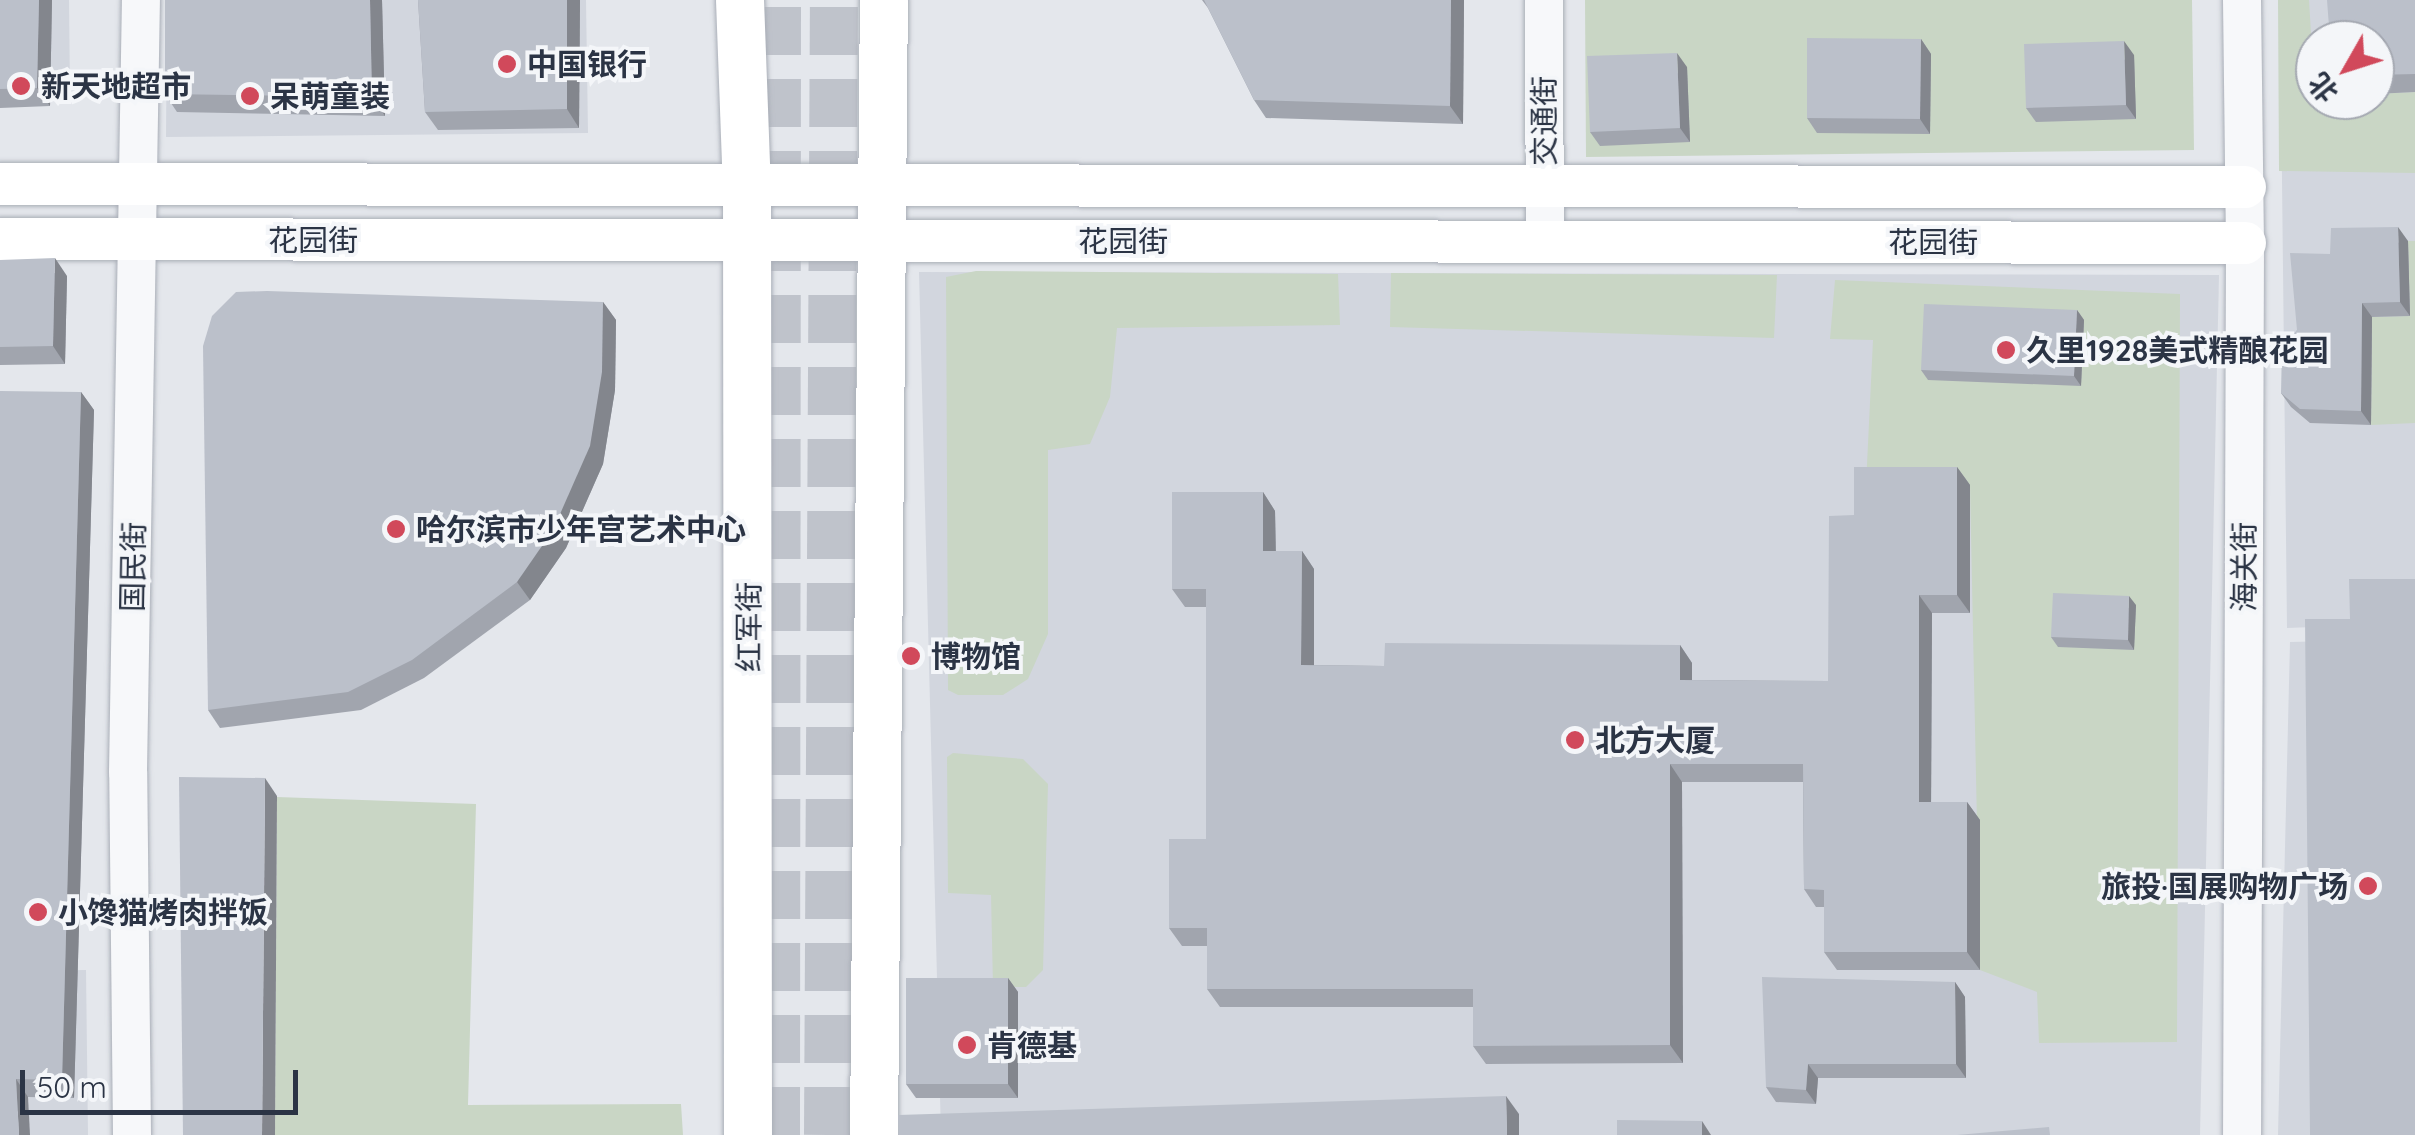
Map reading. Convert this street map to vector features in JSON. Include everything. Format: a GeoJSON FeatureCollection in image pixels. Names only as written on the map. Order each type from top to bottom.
{"type":"FeatureCollection","features":[{"type":"Feature","properties":{"kind":"main road","name":"红军街"},"geometry":{"type":"LineString","coordinates":[[740,0],[747,187],[748,1135]]}},
{"type":"Feature","properties":{"kind":"main road"},"geometry":{"type":"LineString","coordinates":[[874,1135],[884,0]]}},
{"type":"Feature","properties":{"kind":"main road","name":"花园街"},"geometry":{"type":"LineString","coordinates":[[0,184],[2245,187]]}},
{"type":"Feature","properties":{"kind":"main road","name":"花园街"},"geometry":{"type":"LineString","coordinates":[[0,239],[2246,242]]}},
{"type":"Feature","properties":{"kind":"street","name":"国民街"},"geometry":{"type":"LineString","coordinates":[[132,1135],[128,772],[141,0]]}},
{"type":"Feature","properties":{"kind":"street","name":"交通街"},"geometry":{"type":"LineString","coordinates":[[1544,0],[1545,242]]}},
{"type":"Feature","properties":{"kind":"street","name":"海关街"},"geometry":{"type":"LineString","coordinates":[[2242,0],[2246,242],[2242,1135]]}},
{"type":"Feature","properties":{"kind":"shaded area"},"geometry":{"type":"Polygon","coordinates":[[[0,0],[69,0],[70,94],[0,94],[0,0]]]}},
{"type":"Feature","properties":{"kind":"shaded area"},"geometry":{"type":"Polygon","coordinates":[[[167,0],[586,0],[588,133],[166,137],[167,0]]]}},
{"type":"Feature","properties":{"kind":"shaded area"},"geometry":{"type":"Polygon","coordinates":[[[2280,0],[2415,0],[2415,623],[2287,628],[2280,0]]]}},
{"type":"Feature","properties":{"kind":"shaded area"},"geometry":{"type":"Polygon","coordinates":[[[919,272],[2219,275],[2200,1135],[941,1135],[919,272]]]}},
{"type":"Feature","properties":{"kind":"shaded area","name":"旅投·国展购物广场"},"geometry":{"type":"Polygon","coordinates":[[[2415,639],[2415,1135],[2278,1135],[2290,642],[2415,639]]]}},
{"type":"Feature","properties":{"kind":"shaded area"},"geometry":{"type":"Polygon","coordinates":[[[86,970],[88,1135],[0,1135],[0,971],[86,970]]]}},
{"type":"Feature","properties":{"kind":"green space"},"geometry":{"type":"Polygon","coordinates":[[[1585,0],[2192,0],[2194,150],[1586,157],[1585,0]]]}},
{"type":"Feature","properties":{"kind":"green space"},"geometry":{"type":"Polygon","coordinates":[[[2278,0],[2309,0],[2310,20],[2295,20],[2295,120],[2395,120],[2395,93],[2415,92],[2415,173],[2279,171],[2278,0]]]}},
{"type":"Feature","properties":{"kind":"green space"},"geometry":{"type":"Polygon","coordinates":[[[2408,241],[2415,241],[2415,423],[2371,425],[2372,317],[2410,316],[2408,241]]]}},
{"type":"Feature","properties":{"kind":"green space"},"geometry":{"type":"Polygon","coordinates":[[[976,271],[1338,274],[1340,325],[1117,328],[1110,397],[1090,444],[1048,450],[1048,634],[1028,679],[1003,695],[958,695],[948,690],[946,277],[976,271]]]}},
{"type":"Feature","properties":{"kind":"green space"},"geometry":{"type":"Polygon","coordinates":[[[1391,273],[1777,275],[1774,338],[1390,327],[1391,273]]]}},
{"type":"Feature","properties":{"kind":"green space"},"geometry":{"type":"Polygon","coordinates":[[[1835,280],[2180,294],[2177,1042],[2039,1043],[2037,992],[1980,970],[1970,486],[1866,485],[1873,340],[1830,339],[1835,280]]]}},
{"type":"Feature","properties":{"kind":"green space"},"geometry":{"type":"Polygon","coordinates":[[[953,753],[1023,759],[1048,784],[1043,970],[1026,987],[993,987],[991,895],[948,893],[947,757],[953,753]]]}},
{"type":"Feature","properties":{"kind":"green space"},"geometry":{"type":"Polygon","coordinates":[[[277,797],[476,804],[468,1105],[681,1104],[683,1135],[275,1135],[277,797]]]}},
{"type":"Feature","properties":{"kind":"building"},"geometry":{"type":"Polygon","coordinates":[[[0,0],[39,0],[37,88],[0,89],[0,0]]]}},
{"type":"Feature","properties":{"kind":"building"},"geometry":{"type":"Polygon","coordinates":[[[165,0],[370,0],[372,97],[165,94],[165,0]]]}},
{"type":"Feature","properties":{"kind":"building","name":"中国银行"},"geometry":{"type":"Polygon","coordinates":[[[418,0],[567,0],[567,109],[425,112],[418,0]]]}},
{"type":"Feature","properties":{"kind":"building"},"geometry":{"type":"Polygon","coordinates":[[[1204,0],[1451,0],[1450,106],[1254,100],[1204,0]]]}},
{"type":"Feature","properties":{"kind":"building"},"geometry":{"type":"Polygon","coordinates":[[[2327,0],[2415,0],[2415,74],[2395,74],[2395,20],[2328,20],[2327,0]]]}},
{"type":"Feature","properties":{"kind":"building"},"geometry":{"type":"Polygon","coordinates":[[[1807,38],[1921,39],[1920,119],[1807,118],[1807,38]]]}},
{"type":"Feature","properties":{"kind":"building"},"geometry":{"type":"Polygon","coordinates":[[[2124,41],[2126,105],[2026,108],[2024,44],[2124,41]]]}},
{"type":"Feature","properties":{"kind":"building"},"geometry":{"type":"Polygon","coordinates":[[[1677,53],[1680,128],[1590,132],[1587,56],[1677,53]]]}},
{"type":"Feature","properties":{"kind":"building"},"geometry":{"type":"Polygon","coordinates":[[[2398,227],[2400,302],[2362,303],[2361,411],[2300,409],[2281,393],[2282,348],[2297,330],[2290,253],[2330,254],[2331,228],[2398,227]]]}},
{"type":"Feature","properties":{"kind":"building"},"geometry":{"type":"Polygon","coordinates":[[[55,258],[53,346],[0,347],[0,260],[55,258]]]}},
{"type":"Feature","properties":{"kind":"building","name":"哈尔滨市少年宫艺术中心"},"geometry":{"type":"Polygon","coordinates":[[[236,292],[603,302],[602,372],[590,446],[553,530],[517,582],[412,660],[348,692],[208,710],[203,346],[212,316],[236,292]]]}},
{"type":"Feature","properties":{"kind":"building","name":"久里1928美式精酿花园"},"geometry":{"type":"Polygon","coordinates":[[[1924,304],[2077,310],[2074,376],[1921,370],[1924,304]]]}},
{"type":"Feature","properties":{"kind":"building"},"geometry":{"type":"Polygon","coordinates":[[[0,391],[81,392],[62,1080],[16,1079],[19,1135],[0,1135],[0,391]]]}},
{"type":"Feature","properties":{"kind":"building","name":"北方大厦"},"geometry":{"type":"Polygon","coordinates":[[[1854,467],[1957,467],[1957,595],[1919,595],[1919,802],[1967,802],[1967,952],[1824,952],[1824,890],[1804,889],[1803,764],[1670,764],[1670,1045],[1473,1046],[1473,989],[1207,989],[1207,928],[1169,928],[1169,839],[1206,839],[1206,589],[1172,589],[1172,492],[1263,492],[1263,551],[1302,551],[1301,665],[1384,666],[1385,643],[1680,645],[1680,680],[1828,681],[1829,516],[1854,515],[1854,467]]]}},
{"type":"Feature","properties":{"kind":"building","name":"旅投·国展购物广场"},"geometry":{"type":"Polygon","coordinates":[[[2349,579],[2415,579],[2415,1135],[2310,1135],[2305,619],[2350,619],[2349,579]]]}},
{"type":"Feature","properties":{"kind":"building"},"geometry":{"type":"Polygon","coordinates":[[[2053,593],[2129,596],[2128,640],[2051,637],[2053,593]]]}},
{"type":"Feature","properties":{"kind":"building"},"geometry":{"type":"Polygon","coordinates":[[[179,777],[265,778],[262,1135],[183,1135],[179,777]]]}},
{"type":"Feature","properties":{"kind":"building"},"geometry":{"type":"Polygon","coordinates":[[[1762,977],[1955,982],[1956,1064],[1808,1064],[1806,1090],[1766,1087],[1762,977]]]}},
{"type":"Feature","properties":{"kind":"building","name":"肯德基"},"geometry":{"type":"Polygon","coordinates":[[[906,978],[1008,978],[1008,1084],[906,1084],[906,978]]]}},
{"type":"Feature","properties":{"kind":"building"},"geometry":{"type":"Polygon","coordinates":[[[1506,1096],[1507,1135],[899,1135],[898,1115],[1506,1096]]]}},
{"type":"Feature","properties":{"kind":"building"},"geometry":{"type":"Polygon","coordinates":[[[1617,1120],[1702,1121],[1702,1135],[1617,1135],[1617,1120]]]}},
{"type":"Feature","properties":{"kind":"building"},"geometry":{"type":"Polygon","coordinates":[[[2049,1127],[2050,1135],[1957,1135],[2049,1127]]]}},
{"type":"Feature","properties":{"kind":"tunnel"},"geometry":{"type":"LineString","coordinates":[[776,1135],[777,0]]}},
{"type":"Feature","properties":{"kind":"tunnel"},"geometry":{"type":"LineString","coordinates":[[828,1135],[834,0]]}},
{"type":"Feature","properties":{"kind":"place","name":"中国银行"},"geometry":{"type":"Point","coordinates":[507,64]}},
{"type":"Feature","properties":{"kind":"place","name":"新天地超市"},"geometry":{"type":"Point","coordinates":[21,86]}},
{"type":"Feature","properties":{"kind":"place","name":"呆萌童装"},"geometry":{"type":"Point","coordinates":[250,96]}},
{"type":"Feature","properties":{"kind":"place","name":"久里1928美式精酿花园"},"geometry":{"type":"Point","coordinates":[2006,350]}},
{"type":"Feature","properties":{"kind":"place","name":"哈尔滨市少年宫艺术中心"},"geometry":{"type":"Point","coordinates":[396,529]}},
{"type":"Feature","properties":{"kind":"place","name":"博物馆"},"geometry":{"type":"Point","coordinates":[911,656]}},
{"type":"Feature","properties":{"kind":"place","name":"北方大厦"},"geometry":{"type":"Point","coordinates":[1575,740]}},
{"type":"Feature","properties":{"kind":"place","name":"旅投·国展购物广场"},"geometry":{"type":"Point","coordinates":[2368,886]}},
{"type":"Feature","properties":{"kind":"place","name":"小馋猫烤肉拌饭"},"geometry":{"type":"Point","coordinates":[38,912]}},
{"type":"Feature","properties":{"kind":"place","name":"肯德基"},"geometry":{"type":"Point","coordinates":[967,1045]}}]}
